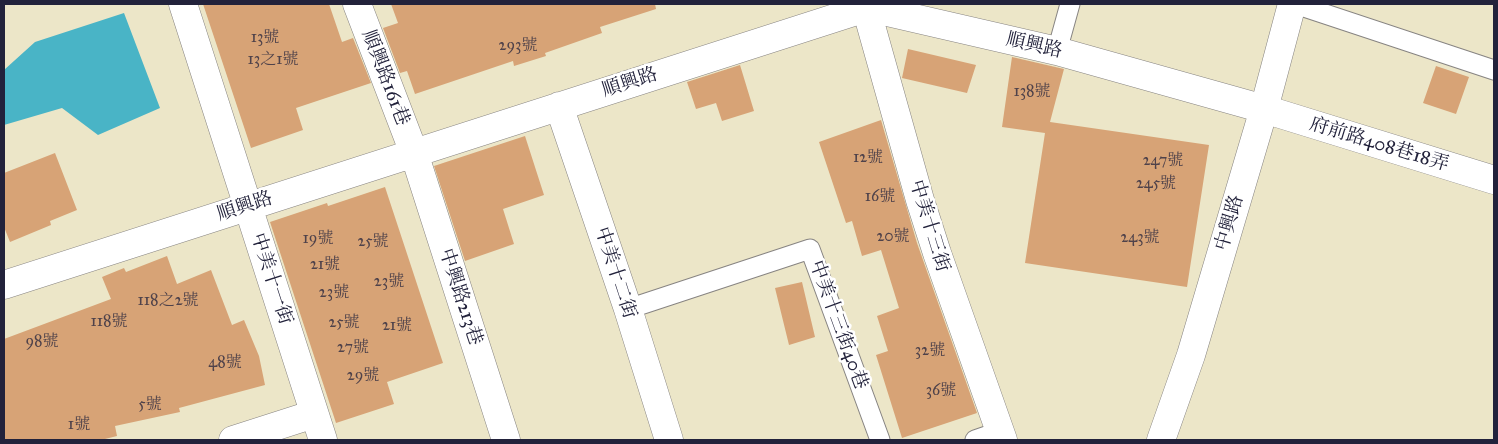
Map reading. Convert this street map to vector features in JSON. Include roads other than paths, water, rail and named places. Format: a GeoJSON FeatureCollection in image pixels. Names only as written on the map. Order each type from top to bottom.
{"type":"FeatureCollection","features":[{"type":"Feature","properties":{"kind":"street","name":"中美十一街"},"geometry":{"type":"LineString","coordinates":[[184,4],[322,440]]}},
{"type":"Feature","properties":{"kind":"street","name":"順興路161巷"},"geometry":{"type":"LineString","coordinates":[[357,4],[414,153]]}},
{"type":"Feature","properties":{"kind":"street","name":"中興路"},"geometry":{"type":"LineString","coordinates":[[1162,440],[1191,355],[1294,4]]}},
{"type":"Feature","properties":{"kind":"street","name":"順興路"},"geometry":{"type":"LineString","coordinates":[[4,285],[559,106],[859,6],[1057,51],[1264,109]]}},
{"type":"Feature","properties":{"kind":"street","name":"中美十三街"},"geometry":{"type":"LineString","coordinates":[[859,6],[934,244],[1002,436]]}},
{"type":"Feature","properties":{"kind":"street","name":"中美十二街"},"geometry":{"type":"LineString","coordinates":[[559,106],[628,309],[669,440]]}},
{"type":"Feature","properties":{"kind":"street","name":"府前路408巷18弄"},"geometry":{"type":"LineString","coordinates":[[1264,109],[1494,180]]}},
{"type":"Feature","properties":{"kind":"street","name":"中興路213巷"},"geometry":{"type":"LineString","coordinates":[[414,153],[506,440]]}},
{"type":"Feature","properties":{"kind":"street"},"geometry":{"type":"LineString","coordinates":[[233,440],[314,414]]}},
{"type":"Feature","properties":{"kind":"lane"},"geometry":{"type":"LineString","coordinates":[[1057,51],[1070,4]]}},
{"type":"Feature","properties":{"kind":"lane"},"geometry":{"type":"LineString","coordinates":[[1294,4],[1494,70]]}},
{"type":"Feature","properties":{"kind":"lane","name":"中美十三街40巷"},"geometry":{"type":"LineString","coordinates":[[628,309],[810,249],[880,440]]}},
{"type":"Feature","properties":{"kind":"lane"},"geometry":{"type":"LineString","coordinates":[[975,440],[1002,436]]}},
{"type":"Feature","properties":{"kind":"water"},"geometry":{"type":"Polygon","coordinates":[[[124,13],[160,108],[98,135],[62,108],[4,125],[4,70],[35,42],[124,13]]]}}]}
